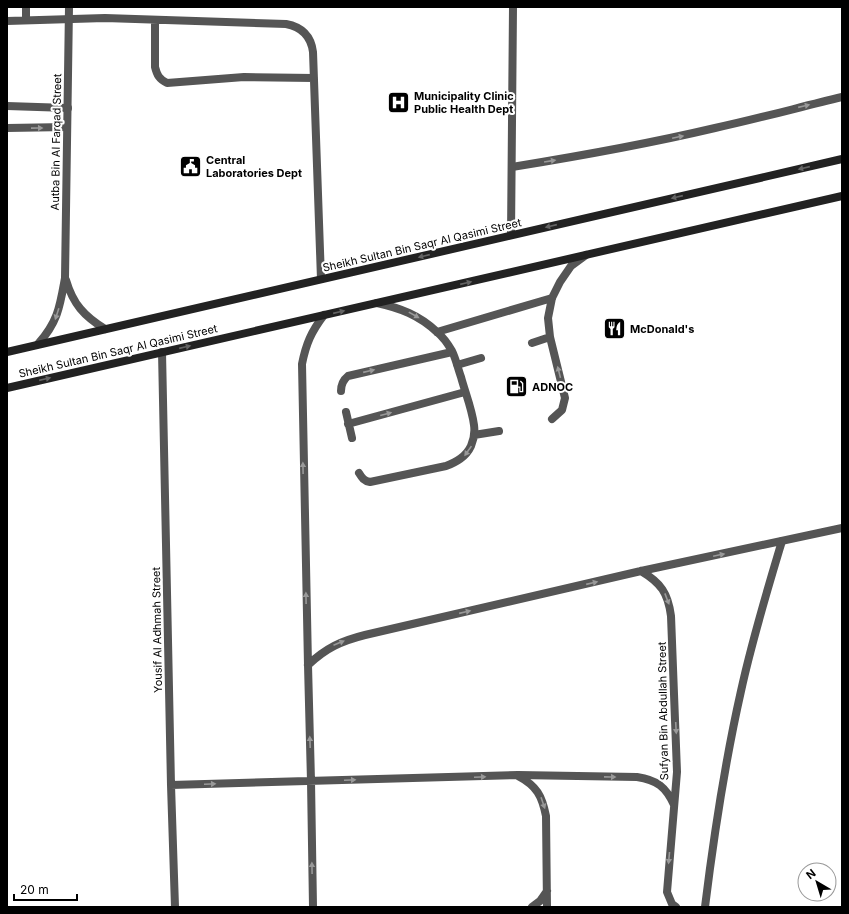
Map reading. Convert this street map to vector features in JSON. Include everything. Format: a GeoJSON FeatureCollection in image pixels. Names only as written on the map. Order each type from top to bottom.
{"type":"FeatureCollection","features":[{"type":"Feature","properties":{"kind":"main road","name":"Sheikh Sultan Bin Saqr Al Qasimi Street"},"geometry":{"type":"LineString","coordinates":[[7,352],[842,159]]}},
{"type":"Feature","properties":{"kind":"main road","name":"Sheikh Sultan Bin Saqr Al Qasimi Street"},"geometry":{"type":"LineString","coordinates":[[7,388],[842,196]]}},
{"type":"Feature","properties":{"kind":"street"},"geometry":{"type":"LineString","coordinates":[[26,7],[26,20]]}},
{"type":"Feature","properties":{"kind":"street","name":"Autba Bin Al Farqad Street"},"geometry":{"type":"LineString","coordinates":[[38,344],[53,325],[58,314],[65,278],[69,7]]}},
{"type":"Feature","properties":{"kind":"street"},"geometry":{"type":"LineString","coordinates":[[511,236],[513,7]]}},
{"type":"Feature","properties":{"kind":"street"},"geometry":{"type":"LineString","coordinates":[[7,21],[105,18],[286,24],[302,30],[312,43],[321,279]]}},
{"type":"Feature","properties":{"kind":"street"},"geometry":{"type":"LineString","coordinates":[[155,20],[156,74],[161,80],[167,83],[244,77],[314,78]]}},
{"type":"Feature","properties":{"kind":"street"},"geometry":{"type":"LineString","coordinates":[[512,167],[649,143],[842,97]]}},
{"type":"Feature","properties":{"kind":"street"},"geometry":{"type":"LineString","coordinates":[[7,106],[68,108]]}},
{"type":"Feature","properties":{"kind":"street"},"geometry":{"type":"LineString","coordinates":[[7,128],[67,127]]}},
{"type":"Feature","properties":{"kind":"street"},"geometry":{"type":"LineString","coordinates":[[552,419],[562,410],[565,398],[550,337],[548,318],[552,298],[560,282],[571,266],[586,255]]}},
{"type":"Feature","properties":{"kind":"street","name":"Autba Bin Al Farqad Street"},"geometry":{"type":"LineString","coordinates":[[65,278],[70,294],[79,308],[91,320],[105,329]]}},
{"type":"Feature","properties":{"kind":"street"},"geometry":{"type":"LineString","coordinates":[[438,332],[552,298]]}},
{"type":"Feature","properties":{"kind":"street"},"geometry":{"type":"LineString","coordinates":[[359,473],[365,481],[370,482],[446,466],[456,462],[465,455],[471,446],[474,435],[474,424],[457,365],[452,352],[438,332],[410,312],[393,306],[377,303]]}},
{"type":"Feature","properties":{"kind":"street"},"geometry":{"type":"LineString","coordinates":[[321,907],[313,904],[302,364],[305,346],[310,335],[324,315]]}},
{"type":"Feature","properties":{"kind":"street"},"geometry":{"type":"LineString","coordinates":[[532,343],[550,337]]}},
{"type":"Feature","properties":{"kind":"street","name":"Yousif Al Adhmah Street"},"geometry":{"type":"LineString","coordinates":[[162,352],[175,907]]}},
{"type":"Feature","properties":{"kind":"street"},"geometry":{"type":"LineString","coordinates":[[341,391],[343,380],[348,376],[452,352]]}},
{"type":"Feature","properties":{"kind":"street"},"geometry":{"type":"LineString","coordinates":[[457,365],[481,358]]}},
{"type":"Feature","properties":{"kind":"street"},"geometry":{"type":"LineString","coordinates":[[348,424],[465,392]]}},
{"type":"Feature","properties":{"kind":"street"},"geometry":{"type":"LineString","coordinates":[[346,412],[352,438]]}},
{"type":"Feature","properties":{"kind":"street"},"geometry":{"type":"LineString","coordinates":[[474,435],[499,430]]}},
{"type":"Feature","properties":{"kind":"street"},"geometry":{"type":"LineString","coordinates":[[308,665],[333,645],[349,639],[641,571],[842,528]]}},
{"type":"Feature","properties":{"kind":"street"},"geometry":{"type":"LineString","coordinates":[[706,907],[714,833],[740,697],[760,615],[782,541]]}},
{"type":"Feature","properties":{"kind":"street","name":"Sufyan Bin Abdullah Street"},"geometry":{"type":"LineString","coordinates":[[641,571],[654,579],[663,590],[669,602],[671,616],[677,772],[667,892],[672,904],[676,907]]}},
{"type":"Feature","properties":{"kind":"street"},"geometry":{"type":"LineString","coordinates":[[171,785],[518,776],[637,778],[649,779],[660,785],[669,794],[674,805]]}},
{"type":"Feature","properties":{"kind":"street"},"geometry":{"type":"LineString","coordinates":[[518,776],[529,782],[534,787],[544,803],[546,816],[547,907]]}},
{"type":"Feature","properties":{"kind":"street"},"geometry":{"type":"LineString","coordinates":[[532,907],[540,901],[547,891]]}},
{"type":"Feature","properties":{"kind":"place","name":"Municipality Clinic Public Health Dept"},"geometry":{"type":"Point","coordinates":[398,102]}},
{"type":"Feature","properties":{"kind":"place","name":"Central Laboratories Dept"},"geometry":{"type":"Point","coordinates":[190,166]}},
{"type":"Feature","properties":{"kind":"place","name":"McDonald's"},"geometry":{"type":"Point","coordinates":[615,329]}},
{"type":"Feature","properties":{"kind":"place","name":"ADNOC"},"geometry":{"type":"Point","coordinates":[516,387]}}]}
